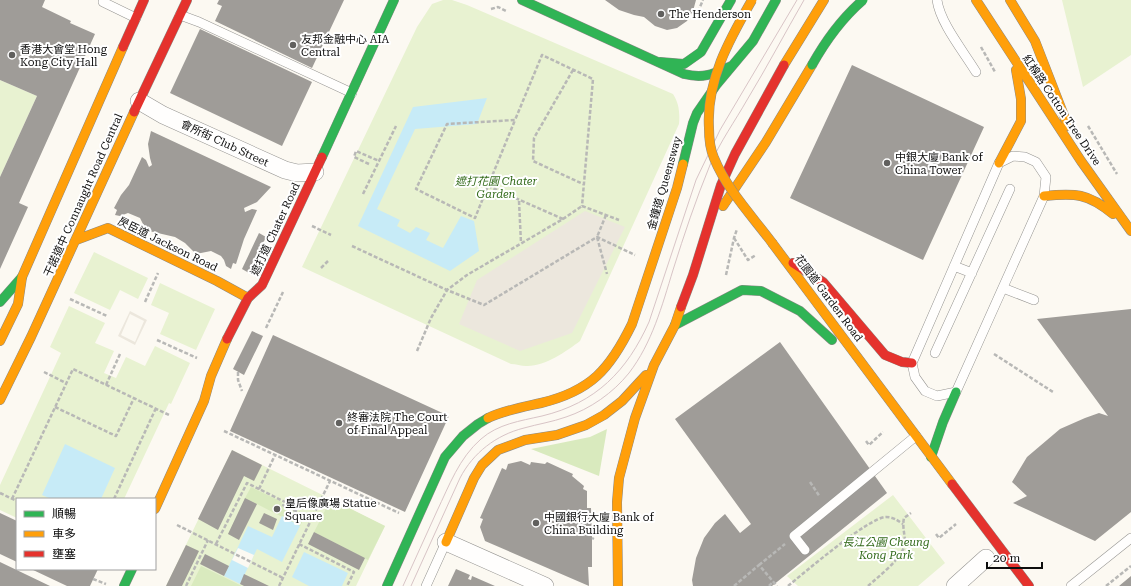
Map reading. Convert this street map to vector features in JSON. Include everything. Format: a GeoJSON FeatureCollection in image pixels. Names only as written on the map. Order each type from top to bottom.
{"type":"FeatureCollection","features":[{"type":"Feature","properties":{"kind":"main road","name":"干諾道中 Connaught Road Central"},"geometry":{"type":"LineString","coordinates":[[0,341],[18,304],[22,277],[144,0]]}},
{"type":"Feature","properties":{"kind":"main road","name":"干諾道中 Connaught Road Central"},"geometry":{"type":"LineString","coordinates":[[0,400],[187,0]]}},
{"type":"Feature","properties":{"kind":"main road","name":"遮打道 Chater Road"},"geometry":{"type":"LineString","coordinates":[[156,507],[204,401],[211,376],[248,298],[262,285],[394,0]]}},
{"type":"Feature","properties":{"kind":"main road"},"geometry":{"type":"LineString","coordinates":[[522,0],[692,77],[706,77],[732,66]]}},
{"type":"Feature","properties":{"kind":"main road"},"geometry":{"type":"LineString","coordinates":[[659,62],[684,64],[701,52],[731,0]]}},
{"type":"Feature","properties":{"kind":"main road","name":"花園道 Garden Road"},"geometry":{"type":"LineString","coordinates":[[752,0],[717,67],[708,99],[707,120],[710,142],[715,161],[726,181],[1028,586]]}},
{"type":"Feature","properties":{"kind":"main road","name":"金鐘道 Queensway"},"geometry":{"type":"LineString","coordinates":[[387,586],[446,457],[454,444],[482,421],[500,412],[555,400],[576,391],[592,380],[612,359],[624,342],[632,324],[677,188],[695,118],[706,98],[753,41],[776,0]]}},
{"type":"Feature","properties":{"kind":"main road"},"geometry":{"type":"LineString","coordinates":[[618,586],[617,502],[619,478],[635,418],[654,366],[675,324],[708,229],[721,185],[735,154],[784,64],[824,0]]}},
{"type":"Feature","properties":{"kind":"main road"},"geometry":{"type":"LineString","coordinates":[[708,229],[766,142],[832,30],[850,10],[863,0]]}},
{"type":"Feature","properties":{"kind":"main road","name":"紅棉路 Cotton Tree Drive"},"geometry":{"type":"LineString","coordinates":[[976,0],[1081,161],[1131,231]]}},
{"type":"Feature","properties":{"kind":"main road"},"geometry":{"type":"LineString","coordinates":[[1010,0],[1032,35],[1043,59],[1081,161]]}},
{"type":"Feature","properties":{"kind":"main road"},"geometry":{"type":"LineString","coordinates":[[999,163],[1021,121],[1021,99],[1017,74],[1004,45]]}},
{"type":"Feature","properties":{"kind":"main road"},"geometry":{"type":"LineString","coordinates":[[1044,196],[1069,193],[1084,195],[1103,206],[1131,231]]}},
{"type":"Feature","properties":{"kind":"main road","name":"昃臣道 Jackson Road"},"geometry":{"type":"LineString","coordinates":[[76,240],[108,228],[217,281],[248,298]]}},
{"type":"Feature","properties":{"kind":"main road"},"geometry":{"type":"LineString","coordinates":[[783,258],[823,282],[885,356],[902,362],[912,363]]}},
{"type":"Feature","properties":{"kind":"main road","name":"干諾道中 Connaught Road Central"},"geometry":{"type":"LineString","coordinates":[[0,302],[22,277]]}},
{"type":"Feature","properties":{"kind":"main road"},"geometry":{"type":"LineString","coordinates":[[675,324],[742,290],[762,291],[800,310],[875,381]]}},
{"type":"Feature","properties":{"kind":"main road"},"geometry":{"type":"LineString","coordinates":[[446,542],[474,478],[482,465],[498,450],[525,440],[557,435],[586,425],[604,415],[622,401],[654,366]]}},
{"type":"Feature","properties":{"kind":"main road"},"geometry":{"type":"LineString","coordinates":[[931,457],[943,422],[956,392]]}},
{"type":"Feature","properties":{"kind":"main road"},"geometry":{"type":"LineString","coordinates":[[124,586],[132,570]]}},
{"type":"Feature","properties":{"kind":"street","name":"會所街 Club Street"},"geometry":{"type":"LineString","coordinates":[[139,101],[163,115],[285,170],[297,173],[315,172]]}},
{"type":"Feature","properties":{"kind":"street"},"geometry":{"type":"LineString","coordinates":[[446,542],[545,586]]}},
{"type":"Feature","properties":{"kind":"street"},"geometry":{"type":"LineString","coordinates":[[955,586],[986,558]]}},
{"type":"Feature","properties":{"kind":"lane"},"geometry":{"type":"LineString","coordinates":[[937,0],[940,13],[976,72]]}},
{"type":"Feature","properties":{"kind":"lane"},"geometry":{"type":"LineString","coordinates":[[107,2],[136,18]]}},
{"type":"Feature","properties":{"kind":"lane"},"geometry":{"type":"LineString","coordinates":[[180,15],[199,22],[352,93]]}},
{"type":"Feature","properties":{"kind":"lane"},"geometry":{"type":"LineString","coordinates":[[1013,156],[1025,157],[1036,162],[1046,176],[1044,196],[956,392],[937,396],[925,390],[915,377],[912,363],[999,163],[1013,156]]}},
{"type":"Feature","properties":{"kind":"lane"},"geometry":{"type":"LineString","coordinates":[[935,352],[1010,189]]}},
{"type":"Feature","properties":{"kind":"lane"},"geometry":{"type":"LineString","coordinates":[[954,266],[972,273]]}},
{"type":"Feature","properties":{"kind":"lane"},"geometry":{"type":"LineString","coordinates":[[1003,288],[1034,300]]}},
{"type":"Feature","properties":{"kind":"lane"},"geometry":{"type":"LineString","coordinates":[[805,550],[794,536],[916,436]]}},
{"type":"Feature","properties":{"kind":"lane"},"geometry":{"type":"LineString","coordinates":[[1071,586],[1131,538]]}},
{"type":"Feature","properties":{"kind":"lane"},"geometry":{"type":"LineString","coordinates":[[426,586],[446,542]]}},
{"type":"Feature","properties":{"kind":"path"},"geometry":{"type":"LineString","coordinates":[[696,14],[703,0]]}},
{"type":"Feature","properties":{"kind":"path"},"geometry":{"type":"LineString","coordinates":[[491,9],[498,7]]}},
{"type":"Feature","properties":{"kind":"path"},"geometry":{"type":"LineString","coordinates":[[977,41],[997,75]]}},
{"type":"Feature","properties":{"kind":"path"},"geometry":{"type":"LineString","coordinates":[[515,120],[447,124],[416,190],[475,218],[542,55],[593,79],[582,206]]}},
{"type":"Feature","properties":{"kind":"path"},"geometry":{"type":"LineString","coordinates":[[573,70],[534,138],[533,161],[583,184]]}},
{"type":"Feature","properties":{"kind":"path"},"geometry":{"type":"LineString","coordinates":[[363,194],[396,126]]}},
{"type":"Feature","properties":{"kind":"path"},"geometry":{"type":"LineString","coordinates":[[368,164],[354,157],[356,151],[379,162]]}},
{"type":"Feature","properties":{"kind":"path"},"geometry":{"type":"LineString","coordinates":[[488,186],[519,201],[563,219]]}},
{"type":"Feature","properties":{"kind":"path"},"geometry":{"type":"LineString","coordinates":[[519,201],[521,243]]}},
{"type":"Feature","properties":{"kind":"path"},"geometry":{"type":"LineString","coordinates":[[582,206],[619,220]]}},
{"type":"Feature","properties":{"kind":"path"},"geometry":{"type":"LineString","coordinates":[[417,351],[431,318],[447,290],[467,275],[563,219],[582,206]]}},
{"type":"Feature","properties":{"kind":"path"},"geometry":{"type":"LineString","coordinates":[[352,246],[447,290],[484,305],[597,237],[606,215]]}},
{"type":"Feature","properties":{"kind":"path"},"geometry":{"type":"LineString","coordinates":[[312,226],[331,235]]}},
{"type":"Feature","properties":{"kind":"path"},"geometry":{"type":"LineString","coordinates":[[597,237],[633,255]]}},
{"type":"Feature","properties":{"kind":"path"},"geometry":{"type":"LineString","coordinates":[[597,237],[607,274]]}},
{"type":"Feature","properties":{"kind":"path"},"geometry":{"type":"LineString","coordinates":[[734,238],[748,260],[760,253]]}},
{"type":"Feature","properties":{"kind":"path"},"geometry":{"type":"LineString","coordinates":[[321,268],[328,261]]}},
{"type":"Feature","properties":{"kind":"path"},"geometry":{"type":"LineString","coordinates":[[145,302],[158,273]]}},
{"type":"Feature","properties":{"kind":"path"},"geometry":{"type":"LineString","coordinates":[[266,328],[283,292]]}},
{"type":"Feature","properties":{"kind":"path"},"geometry":{"type":"LineString","coordinates":[[72,300],[107,316]]}},
{"type":"Feature","properties":{"kind":"path"},"geometry":{"type":"LineString","coordinates":[[157,340],[197,358]]}},
{"type":"Feature","properties":{"kind":"path"},"geometry":{"type":"LineString","coordinates":[[106,385],[120,354]]}},
{"type":"Feature","properties":{"kind":"path"},"geometry":{"type":"LineString","coordinates":[[994,354],[1053,392]]}},
{"type":"Feature","properties":{"kind":"path"},"geometry":{"type":"LineString","coordinates":[[12,499],[73,369],[169,414]]}},
{"type":"Feature","properties":{"kind":"path"},"geometry":{"type":"LineString","coordinates":[[44,372],[66,383]]}},
{"type":"Feature","properties":{"kind":"path"},"geometry":{"type":"LineString","coordinates":[[238,372],[238,380],[242,391]]}},
{"type":"Feature","properties":{"kind":"path"},"geometry":{"type":"LineString","coordinates":[[55,407],[116,436],[134,398]]}},
{"type":"Feature","properties":{"kind":"path"},"geometry":{"type":"LineString","coordinates":[[114,498],[156,408]]}},
{"type":"Feature","properties":{"kind":"path"},"geometry":{"type":"LineString","coordinates":[[224,431],[400,513]]}},
{"type":"Feature","properties":{"kind":"path"},"geometry":{"type":"LineString","coordinates":[[866,441],[869,445],[883,432]]}},
{"type":"Feature","properties":{"kind":"path"},"geometry":{"type":"LineString","coordinates":[[258,489],[275,455]]}},
{"type":"Feature","properties":{"kind":"path"},"geometry":{"type":"LineString","coordinates":[[279,586],[330,480]]}},
{"type":"Feature","properties":{"kind":"path"},"geometry":{"type":"LineString","coordinates":[[810,482],[828,509]]}},
{"type":"Feature","properties":{"kind":"path"},"geometry":{"type":"LineString","coordinates":[[216,544],[247,483],[285,502],[283,505],[312,519]]}},
{"type":"Feature","properties":{"kind":"path"},"geometry":{"type":"LineString","coordinates":[[0,493],[16,501]]}},
{"type":"Feature","properties":{"kind":"path"},"geometry":{"type":"LineString","coordinates":[[868,586],[899,556],[905,544],[903,524],[904,518],[911,513]]}},
{"type":"Feature","properties":{"kind":"path"},"geometry":{"type":"LineString","coordinates":[[788,586],[859,530],[885,517],[895,519],[903,524]]}},
{"type":"Feature","properties":{"kind":"path"},"geometry":{"type":"LineString","coordinates":[[936,534],[939,538],[956,524]]}},
{"type":"Feature","properties":{"kind":"path"},"geometry":{"type":"LineString","coordinates":[[177,525],[283,578]]}},
{"type":"Feature","properties":{"kind":"path"},"geometry":{"type":"LineString","coordinates":[[734,586],[794,536]]}},
{"type":"Feature","properties":{"kind":"path"},"geometry":{"type":"LineString","coordinates":[[186,586],[208,540]]}},
{"type":"Feature","properties":{"kind":"path"},"geometry":{"type":"LineString","coordinates":[[299,544],[354,572],[347,586]]}},
{"type":"Feature","properties":{"kind":"path"},"geometry":{"type":"LineString","coordinates":[[759,565],[777,586]]}},
{"type":"Feature","properties":{"kind":"path"},"geometry":{"type":"LineString","coordinates":[[1106,586],[1131,566]]}},
{"type":"Feature","properties":{"kind":"path"},"geometry":{"type":"LineString","coordinates":[[93,579],[101,582]]}},
{"type":"Feature","properties":{"kind":"path"},"geometry":{"type":"LineString","coordinates":[[769,586],[773,582]]}},
{"type":"Feature","properties":{"kind":"green space","name":"遮打花園 Chater Garden"},"geometry":{"type":"Polygon","coordinates":[[[443,0],[452,0],[467,5],[673,94],[678,105],[679,124],[580,341],[562,354],[533,366],[511,364],[302,267],[417,27],[432,4],[443,0]]]}},
{"type":"Feature","properties":{"kind":"green space"},"geometry":{"type":"Polygon","coordinates":[[[1062,0],[1131,0],[1131,55],[1083,87],[1062,0]]]}},
{"type":"Feature","properties":{"kind":"green space"},"geometry":{"type":"Polygon","coordinates":[[[0,80],[37,96],[0,177],[0,80]]]}},
{"type":"Feature","properties":{"kind":"green space"},"geometry":{"type":"Polygon","coordinates":[[[94,252],[148,278],[138,299],[120,290],[110,310],[74,293],[94,252]]]}},
{"type":"Feature","properties":{"kind":"green space"},"geometry":{"type":"Polygon","coordinates":[[[160,283],[215,309],[196,350],[160,334],[169,313],[151,305],[160,283]]]}},
{"type":"Feature","properties":{"kind":"green space"},"geometry":{"type":"Polygon","coordinates":[[[69,306],[105,323],[95,343],[114,351],[104,373],[116,378],[126,357],[145,366],[155,346],[190,363],[171,404],[169,403],[124,498],[16,498],[16,518],[0,510],[0,485],[61,353],[50,347],[69,306]]]}},
{"type":"Feature","properties":{"kind":"green space"},"geometry":{"type":"Polygon","coordinates":[[[607,429],[599,476],[531,449],[590,437],[607,429]]]}},
{"type":"Feature","properties":{"kind":"green space","name":"皇后像廣場 Statue Square"},"geometry":{"type":"Polygon","coordinates":[[[232,450],[385,526],[356,586],[166,586],[232,450]]]}},
{"type":"Feature","properties":{"kind":"green space"},"geometry":{"type":"Polygon","coordinates":[[[251,487],[282,502],[281,505],[305,517],[300,526],[245,498],[251,487]]]}},
{"type":"Feature","properties":{"kind":"green space","name":"長江公園 Cheung Kong Park"},"geometry":{"type":"Polygon","coordinates":[[[893,495],[945,563],[918,586],[798,586],[787,576],[893,495]]]}},
{"type":"Feature","properties":{"kind":"green space"},"geometry":{"type":"Polygon","coordinates":[[[331,499],[385,526],[368,560],[314,532],[331,499]]]}},
{"type":"Feature","properties":{"kind":"green space"},"geometry":{"type":"Polygon","coordinates":[[[201,566],[242,586],[191,586],[201,566]]]}},
{"type":"Feature","properties":{"kind":"shaded area"},"geometry":{"type":"Polygon","coordinates":[[[585,211],[625,227],[572,333],[520,351],[459,324],[477,280],[585,211]]]}},
{"type":"Feature","properties":{"kind":"shaded area"},"geometry":{"type":"Polygon","coordinates":[[[130,311],[147,320],[135,345],[118,336],[130,311]],[[130,314],[121,335],[135,342],[144,321],[130,314]]]}},
{"type":"Feature","properties":{"kind":"water"},"geometry":{"type":"Polygon","coordinates":[[[487,98],[477,124],[415,129],[377,209],[400,220],[397,226],[410,233],[416,227],[430,233],[426,240],[443,248],[461,216],[474,221],[479,251],[450,271],[358,226],[413,107],[487,98]]]}},
{"type":"Feature","properties":{"kind":"water"},"geometry":{"type":"Polygon","coordinates":[[[65,444],[115,468],[101,498],[49,498],[42,495],[65,444]]]}},
{"type":"Feature","properties":{"kind":"water"},"geometry":{"type":"Polygon","coordinates":[[[282,516],[300,526],[282,562],[257,549],[240,584],[224,576],[248,526],[272,537],[282,516]]]}},
{"type":"Feature","properties":{"kind":"water"},"geometry":{"type":"Polygon","coordinates":[[[304,552],[348,573],[342,586],[309,586],[292,577],[304,552]]]}},
{"type":"Feature","properties":{"kind":"pier"},"geometry":{"type":"Polygon","coordinates":[[[238,548],[254,555],[248,568],[232,560],[238,548]]]}},
{"type":"Feature","properties":{"kind":"building"},"geometry":{"type":"Polygon","coordinates":[[[0,0],[45,0],[42,7],[71,21],[70,23],[95,34],[19,203],[28,207],[0,269],[0,177],[37,96],[0,80],[0,0]]]}},
{"type":"Feature","properties":{"kind":"building","name":"友邦金融中心 AIA Central"},"geometry":{"type":"Polygon","coordinates":[[[219,0],[344,0],[312,68],[215,21],[222,6],[217,4],[219,0]]]}},
{"type":"Feature","properties":{"kind":"building","name":"The Henderson"},"geometry":{"type":"Polygon","coordinates":[[[605,0],[696,0],[693,11],[687,21],[677,28],[667,30],[655,26],[644,17],[619,10],[605,0]]]}},
{"type":"Feature","properties":{"kind":"building"},"geometry":{"type":"Polygon","coordinates":[[[200,29],[312,82],[282,146],[170,93],[200,29]]]}},
{"type":"Feature","properties":{"kind":"building","name":"中銀大廈 Bank of China Tower"},"geometry":{"type":"Polygon","coordinates":[[[852,65],[984,127],[923,260],[790,198],[852,65]]]}},
{"type":"Feature","properties":{"kind":"building"},"geometry":{"type":"Polygon","coordinates":[[[151,131],[271,187],[257,202],[244,208],[245,212],[252,209],[257,210],[244,239],[236,264],[233,263],[231,269],[226,266],[221,256],[211,251],[196,254],[185,243],[175,237],[146,230],[140,218],[128,213],[120,216],[115,215],[117,210],[114,208],[121,195],[129,185],[142,157],[146,160],[149,167],[152,165],[148,144],[151,131]]]}},
{"type":"Feature","properties":{"kind":"building"},"geometry":{"type":"Polygon","coordinates":[[[259,233],[266,237],[249,273],[242,269],[259,233]]]}},
{"type":"Feature","properties":{"kind":"building"},"geometry":{"type":"Polygon","coordinates":[[[1131,309],[1131,512],[1095,541],[1013,503],[1027,496],[1012,482],[1027,457],[1060,429],[1099,413],[1108,416],[1037,319],[1131,309]]]}},
{"type":"Feature","properties":{"kind":"building"},"geometry":{"type":"Polygon","coordinates":[[[252,331],[263,336],[244,375],[233,369],[252,331]]]}},
{"type":"Feature","properties":{"kind":"building","name":"終審法院 The Court of Final Appeal"},"geometry":{"type":"Polygon","coordinates":[[[273,335],[449,416],[405,512],[230,431],[273,335]]]}},
{"type":"Feature","properties":{"kind":"building"},"geometry":{"type":"Polygon","coordinates":[[[780,342],[887,493],[772,586],[693,586],[692,580],[696,558],[704,538],[715,523],[725,514],[740,533],[751,524],[675,419],[780,342]]]}},
{"type":"Feature","properties":{"kind":"building"},"geometry":{"type":"Polygon","coordinates":[[[232,450],[262,465],[254,481],[244,476],[218,530],[198,519],[232,450]]]}},
{"type":"Feature","properties":{"kind":"building","name":"中國銀行大廈 Bank of China Building"},"geometry":{"type":"Polygon","coordinates":[[[521,461],[530,465],[531,462],[545,464],[547,462],[573,474],[572,476],[584,486],[583,489],[587,491],[587,508],[591,508],[592,538],[592,567],[588,567],[589,586],[485,541],[480,527],[483,519],[480,518],[502,468],[506,470],[508,464],[521,461]]]}},
{"type":"Feature","properties":{"kind":"building"},"geometry":{"type":"Polygon","coordinates":[[[245,498],[257,504],[239,540],[228,534],[245,498]]]}},
{"type":"Feature","properties":{"kind":"building"},"geometry":{"type":"Polygon","coordinates":[[[0,513],[16,521],[16,562],[0,554],[0,513]]]}},
{"type":"Feature","properties":{"kind":"building"},"geometry":{"type":"Polygon","coordinates":[[[264,513],[277,519],[273,530],[259,523],[264,513]]]}},
{"type":"Feature","properties":{"kind":"building"},"geometry":{"type":"Polygon","coordinates":[[[314,532],[365,558],[359,570],[308,544],[314,532]]]}},
{"type":"Feature","properties":{"kind":"building"},"geometry":{"type":"Polygon","coordinates":[[[186,545],[199,551],[182,586],[166,586],[186,545]]]}},
{"type":"Feature","properties":{"kind":"building"},"geometry":{"type":"Polygon","coordinates":[[[205,554],[229,566],[224,576],[200,564],[205,554]]]}},
{"type":"Feature","properties":{"kind":"building"},"geometry":{"type":"Polygon","coordinates":[[[0,562],[50,586],[0,586],[0,562]]]}},
{"type":"Feature","properties":{"kind":"building"},"geometry":{"type":"Polygon","coordinates":[[[456,569],[470,575],[468,579],[471,580],[472,576],[495,586],[448,586],[456,569]]]}},
{"type":"Feature","properties":{"kind":"building"},"geometry":{"type":"Polygon","coordinates":[[[33,570],[98,570],[90,586],[67,586],[33,570]]]}},
{"type":"Feature","properties":{"kind":"building"},"geometry":{"type":"Polygon","coordinates":[[[244,574],[269,586],[244,586],[240,584],[244,574]]]}},
{"type":"Feature","properties":{"kind":"building"},"geometry":{"type":"Polygon","coordinates":[[[1131,576],[1131,586],[1119,586],[1131,576]]]}},
{"type":"Feature","properties":{"kind":"tram line"},"geometry":{"type":"LineString","coordinates":[[403,586],[450,482],[473,447],[481,439],[502,426],[542,416],[578,403],[608,382],[631,356],[649,322],[696,180],[720,130],[797,0]]}},
{"type":"Feature","properties":{"kind":"tram line"},"geometry":{"type":"LineString","coordinates":[[411,586],[460,478],[465,469],[486,446],[514,431],[556,420],[584,410],[608,394],[629,373],[644,349],[656,324],[690,217],[714,156],[804,0]]}},
{"type":"Feature","properties":{"kind":"traffic: fast"},"geometry":{"type":"LineString","coordinates":[[322,157],[394,0]]}},
{"type":"Feature","properties":{"kind":"traffic: fast"},"geometry":{"type":"LineString","coordinates":[[522,0],[684,74],[703,76],[731,66]]}},
{"type":"Feature","properties":{"kind":"traffic: fast"},"geometry":{"type":"LineString","coordinates":[[660,62],[684,64],[701,52],[731,0]]}},
{"type":"Feature","properties":{"kind":"traffic: fast"},"geometry":{"type":"LineString","coordinates":[[683,164],[693,123],[697,113],[717,84],[753,41],[776,0]]}},
{"type":"Feature","properties":{"kind":"traffic: fast"},"geometry":{"type":"LineString","coordinates":[[812,65],[834,30],[863,0]]}},
{"type":"Feature","properties":{"kind":"traffic: fast"},"geometry":{"type":"LineString","coordinates":[[0,302],[22,277]]}},
{"type":"Feature","properties":{"kind":"traffic: fast"},"geometry":{"type":"LineString","coordinates":[[675,325],[742,290],[761,291],[800,311],[832,340]]}},
{"type":"Feature","properties":{"kind":"traffic: fast"},"geometry":{"type":"LineString","coordinates":[[931,457],[943,422],[956,392]]}},
{"type":"Feature","properties":{"kind":"traffic: fast"},"geometry":{"type":"LineString","coordinates":[[387,586],[445,457],[463,436],[488,418]]}},
{"type":"Feature","properties":{"kind":"traffic: fast"},"geometry":{"type":"LineString","coordinates":[[124,586],[132,570]]}},
{"type":"Feature","properties":{"kind":"traffic: slow"},"geometry":{"type":"LineString","coordinates":[[752,0],[727,46],[715,77],[709,111],[709,132],[713,155],[719,170],[741,203],[773,244]]}},
{"type":"Feature","properties":{"kind":"traffic: slow"},"geometry":{"type":"LineString","coordinates":[[784,65],[824,0]]}},
{"type":"Feature","properties":{"kind":"traffic: slow"},"geometry":{"type":"LineString","coordinates":[[976,0],[1081,161],[1131,231]]}},
{"type":"Feature","properties":{"kind":"traffic: slow"},"geometry":{"type":"LineString","coordinates":[[1010,0],[1035,41],[1068,126]]}},
{"type":"Feature","properties":{"kind":"traffic: slow"},"geometry":{"type":"LineString","coordinates":[[0,341],[18,304],[22,277],[123,47]]}},
{"type":"Feature","properties":{"kind":"traffic: slow"},"geometry":{"type":"LineString","coordinates":[[723,206],[766,142],[812,65]]}},
{"type":"Feature","properties":{"kind":"traffic: slow"},"geometry":{"type":"LineString","coordinates":[[999,163],[1021,121],[1021,99],[1016,70]]}},
{"type":"Feature","properties":{"kind":"traffic: slow"},"geometry":{"type":"LineString","coordinates":[[0,400],[31,337],[134,112]]}},
{"type":"Feature","properties":{"kind":"traffic: slow"},"geometry":{"type":"LineString","coordinates":[[488,418],[507,411],[558,398],[573,392],[586,385],[607,366],[616,354],[632,324],[677,188],[683,164]]}},
{"type":"Feature","properties":{"kind":"traffic: slow"},"geometry":{"type":"LineString","coordinates":[[1044,196],[1081,196],[1096,202],[1113,214]]}},
{"type":"Feature","properties":{"kind":"traffic: slow"},"geometry":{"type":"LineString","coordinates":[[76,240],[108,228],[217,281],[248,298]]}},
{"type":"Feature","properties":{"kind":"traffic: slow"},"geometry":{"type":"LineString","coordinates":[[773,244],[952,484]]}},
{"type":"Feature","properties":{"kind":"traffic: slow"},"geometry":{"type":"LineString","coordinates":[[618,586],[617,502],[619,478],[635,418],[654,365],[675,325],[681,307]]}},
{"type":"Feature","properties":{"kind":"traffic: slow"},"geometry":{"type":"LineString","coordinates":[[156,507],[204,401],[211,376],[227,339]]}},
{"type":"Feature","properties":{"kind":"traffic: slow"},"geometry":{"type":"LineString","coordinates":[[446,542],[474,478],[482,465],[498,450],[525,440],[557,435],[586,425],[604,415],[622,401],[646,375]]}},
{"type":"Feature","properties":{"kind":"traffic: jam"},"geometry":{"type":"LineString","coordinates":[[123,47],[144,0]]}},
{"type":"Feature","properties":{"kind":"traffic: jam"},"geometry":{"type":"LineString","coordinates":[[134,112],[187,0]]}},
{"type":"Feature","properties":{"kind":"traffic: jam"},"geometry":{"type":"LineString","coordinates":[[681,307],[693,275],[721,185],[735,154],[784,65]]}},
{"type":"Feature","properties":{"kind":"traffic: jam"},"geometry":{"type":"LineString","coordinates":[[227,339],[248,298],[262,285],[322,157]]}},
{"type":"Feature","properties":{"kind":"traffic: jam"},"geometry":{"type":"LineString","coordinates":[[793,263],[823,282],[885,355],[902,362],[912,363]]}},
{"type":"Feature","properties":{"kind":"traffic: jam"},"geometry":{"type":"LineString","coordinates":[[952,484],[1029,586]]}},
{"type":"Feature","properties":{"kind":"place","name":"The Henderson"},"geometry":{"type":"Point","coordinates":[661,14]}},
{"type":"Feature","properties":{"kind":"place","name":"友邦金融中心 AIA Central"},"geometry":{"type":"Point","coordinates":[293,45]}},
{"type":"Feature","properties":{"kind":"place","name":"香港大會堂 Hong Kong City Hall"},"geometry":{"type":"Point","coordinates":[12,55]}},
{"type":"Feature","properties":{"kind":"place","name":"中銀大廈 Bank of China Tower"},"geometry":{"type":"Point","coordinates":[887,163]}},
{"type":"Feature","properties":{"kind":"place","name":"終審法院 The Court of Final Appeal"},"geometry":{"type":"Point","coordinates":[339,423]}},
{"type":"Feature","properties":{"kind":"place","name":"皇后像廣場 Statue Square"},"geometry":{"type":"Point","coordinates":[277,509]}},
{"type":"Feature","properties":{"kind":"place","name":"中國銀行大廈 Bank of China Building"},"geometry":{"type":"Point","coordinates":[536,523]}}]}
